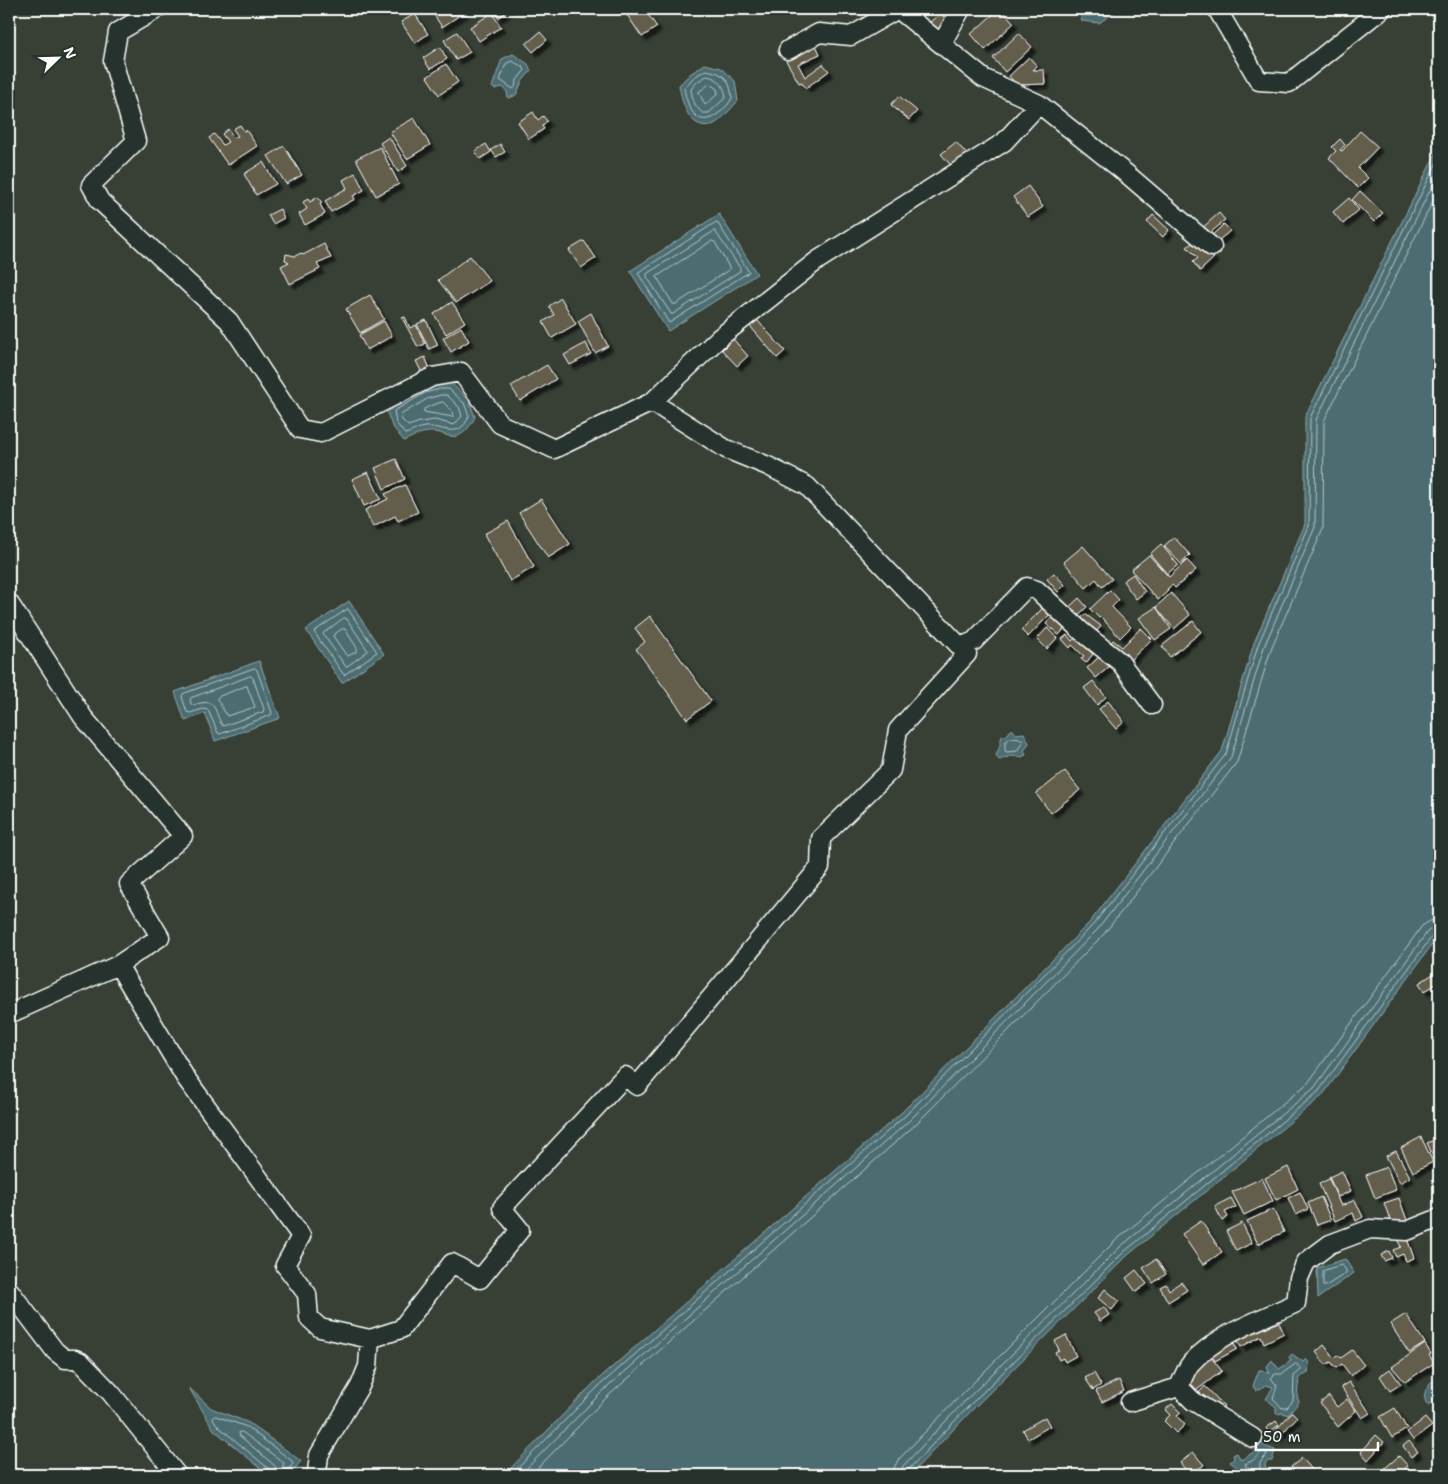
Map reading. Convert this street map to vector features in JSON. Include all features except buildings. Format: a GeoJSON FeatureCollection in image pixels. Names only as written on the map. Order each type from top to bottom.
{"type":"FeatureCollection","features":[{"type":"Feature","properties":{"kind":"street"},"geometry":{"type":"LineString","coordinates":[[157,9],[118,32],[113,61],[136,141],[91,186],[100,201],[229,321],[300,429],[321,433],[432,377],[461,372],[500,424],[554,449],[652,402],[718,338],[818,260],[1004,142],[1039,104]]}},
{"type":"Feature","properties":{"kind":"street"},"geometry":{"type":"LineString","coordinates":[[788,50],[819,33],[851,36],[898,9],[983,78],[1039,104],[1128,175],[1212,247]]}},
{"type":"Feature","properties":{"kind":"street"},"geometry":{"type":"LineString","coordinates":[[942,43],[960,9]]}},
{"type":"Feature","properties":{"kind":"street"},"geometry":{"type":"LineString","coordinates":[[1217,9],[1259,81],[1289,83],[1382,9]]}},
{"type":"Feature","properties":{"kind":"street"},"geometry":{"type":"LineString","coordinates":[[118,965],[185,1077],[301,1236],[285,1265],[307,1294],[309,1318],[320,1328],[370,1339],[401,1329],[452,1263],[480,1279],[520,1230],[502,1208],[625,1076],[637,1086],[820,867],[820,838],[891,770],[898,730],[967,654],[807,486],[768,466],[726,449],[652,402]]}},
{"type":"Feature","properties":{"kind":"street"},"geometry":{"type":"LineString","coordinates":[[961,647],[974,641],[1027,587],[1037,590],[1081,631],[1120,662],[1152,705]]}},
{"type":"Feature","properties":{"kind":"street"},"geometry":{"type":"LineString","coordinates":[[9,603],[83,717],[183,836],[129,884],[160,937],[118,965],[9,1014]]}},
{"type":"Feature","properties":{"kind":"street"},"geometry":{"type":"LineString","coordinates":[[1130,1402],[1179,1387],[1190,1365],[1210,1346],[1296,1304],[1298,1278],[1306,1262],[1330,1244],[1370,1229],[1407,1231],[1439,1218]]}},
{"type":"Feature","properties":{"kind":"street"},"geometry":{"type":"LineString","coordinates":[[9,1290],[54,1351],[65,1358],[78,1360],[86,1366],[111,1393],[177,1475]]}},
{"type":"Feature","properties":{"kind":"street"},"geometry":{"type":"LineString","coordinates":[[318,1472],[319,1455],[360,1386],[368,1366],[370,1339]]}},
{"type":"Feature","properties":{"kind":"street"},"geometry":{"type":"LineString","coordinates":[[1179,1387],[1193,1401],[1253,1438]]}},
{"type":"Feature","properties":{"kind":"water"},"geometry":{"type":"Polygon","coordinates":[[[1079,9],[1119,9],[1099,23],[1082,21],[1079,9]]]}},
{"type":"Feature","properties":{"kind":"water"},"geometry":{"type":"Polygon","coordinates":[[[513,54],[528,64],[531,71],[523,80],[516,95],[508,98],[507,92],[503,87],[494,89],[492,87],[502,59],[513,54]]]}},
{"type":"Feature","properties":{"kind":"water"},"geometry":{"type":"Polygon","coordinates":[[[705,64],[721,68],[735,81],[738,101],[719,121],[712,125],[697,123],[692,119],[684,106],[679,85],[690,74],[705,64]]]}},
{"type":"Feature","properties":{"kind":"water"},"geometry":{"type":"Polygon","coordinates":[[[1439,147],[1439,935],[1322,1096],[1128,1255],[974,1408],[910,1475],[504,1475],[594,1383],[902,1112],[1090,922],[1222,751],[1254,643],[1305,524],[1305,417],[1439,147]]]}},
{"type":"Feature","properties":{"kind":"water"},"geometry":{"type":"Polygon","coordinates":[[[719,214],[757,274],[668,331],[630,271],[719,214]]]}},
{"type":"Feature","properties":{"kind":"water"},"geometry":{"type":"Polygon","coordinates":[[[440,383],[451,383],[469,400],[475,417],[471,425],[458,436],[426,432],[404,441],[392,426],[386,410],[423,388],[440,383]]]}},
{"type":"Feature","properties":{"kind":"water"},"geometry":{"type":"Polygon","coordinates":[[[349,601],[384,654],[342,683],[306,630],[349,601]]]}},
{"type":"Feature","properties":{"kind":"water"},"geometry":{"type":"Polygon","coordinates":[[[259,661],[280,718],[215,741],[205,713],[185,721],[175,692],[259,661]]]}},
{"type":"Feature","properties":{"kind":"water"},"geometry":{"type":"Polygon","coordinates":[[[1012,729],[1016,734],[1024,733],[1029,743],[1024,751],[1026,755],[1021,757],[1011,756],[999,760],[996,755],[1002,736],[1006,736],[1012,729]]]}},
{"type":"Feature","properties":{"kind":"water"},"geometry":{"type":"Polygon","coordinates":[[[1345,1259],[1354,1273],[1318,1298],[1317,1268],[1345,1259]]]}},
{"type":"Feature","properties":{"kind":"water"},"geometry":{"type":"Polygon","coordinates":[[[1292,1354],[1303,1362],[1306,1359],[1309,1363],[1308,1373],[1299,1378],[1297,1396],[1299,1402],[1288,1415],[1283,1413],[1276,1414],[1276,1407],[1266,1399],[1273,1387],[1266,1385],[1256,1391],[1253,1386],[1259,1370],[1270,1374],[1267,1366],[1272,1360],[1279,1369],[1291,1361],[1289,1357],[1292,1354]]]}},
{"type":"Feature","properties":{"kind":"water"},"geometry":{"type":"Polygon","coordinates":[[[1439,1381],[1439,1400],[1427,1405],[1424,1395],[1426,1390],[1431,1382],[1439,1381]]]}},
{"type":"Feature","properties":{"kind":"water"},"geometry":{"type":"Polygon","coordinates":[[[189,1388],[211,1408],[249,1423],[301,1461],[290,1475],[269,1475],[214,1430],[189,1388]]]}},
{"type":"Feature","properties":{"kind":"water"},"geometry":{"type":"Polygon","coordinates":[[[1259,1436],[1264,1446],[1275,1450],[1272,1461],[1267,1461],[1265,1465],[1267,1472],[1255,1475],[1247,1474],[1230,1462],[1234,1459],[1233,1455],[1237,1453],[1241,1460],[1254,1452],[1257,1447],[1248,1442],[1259,1436]]]}}]}
